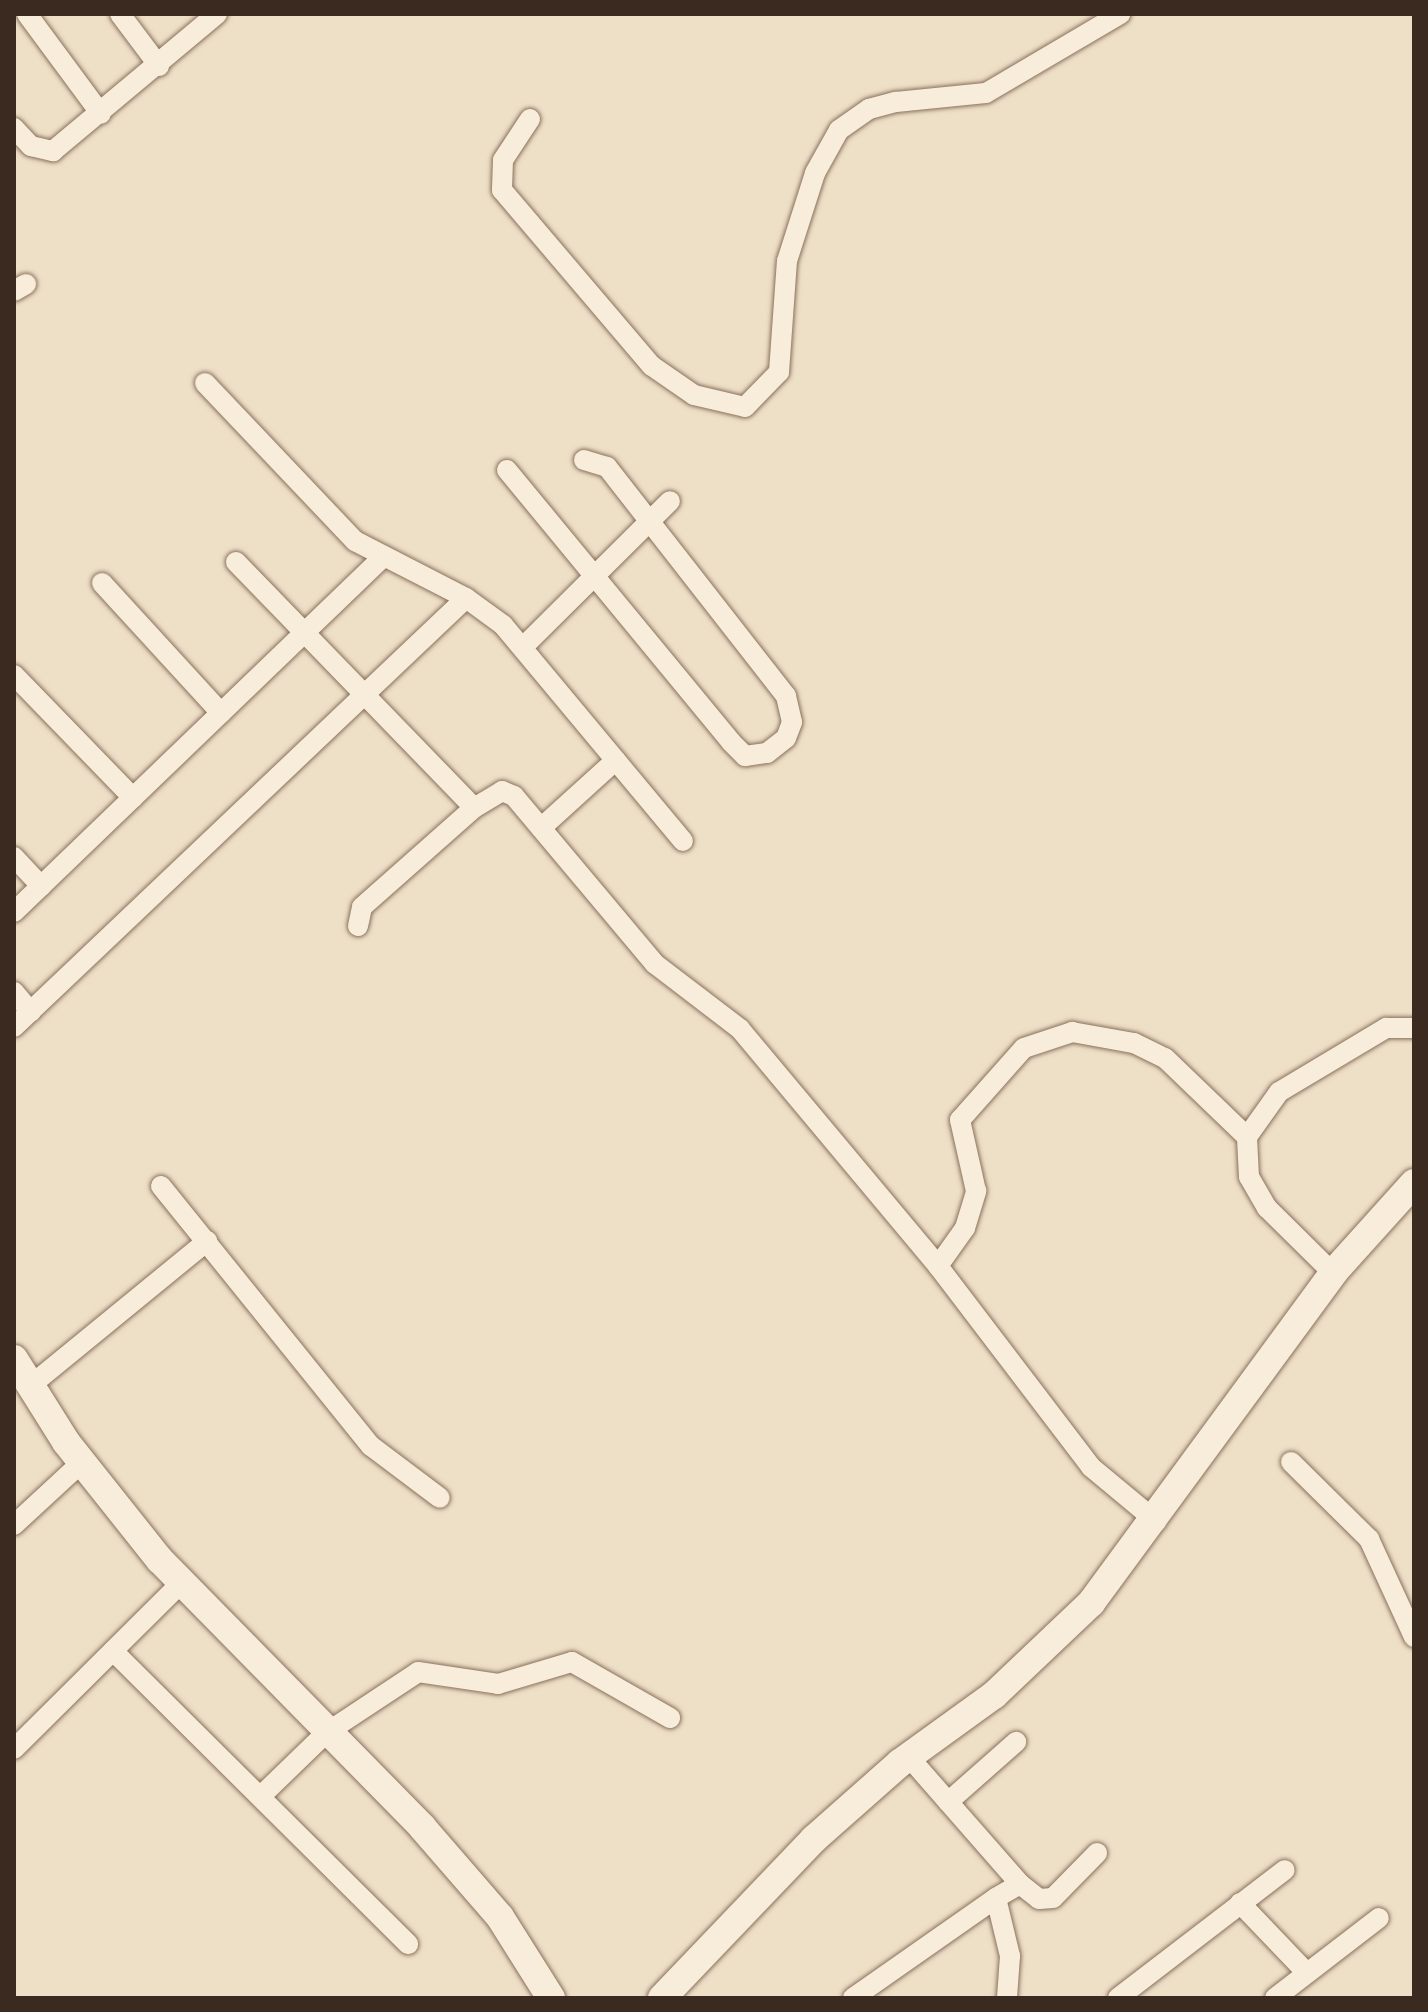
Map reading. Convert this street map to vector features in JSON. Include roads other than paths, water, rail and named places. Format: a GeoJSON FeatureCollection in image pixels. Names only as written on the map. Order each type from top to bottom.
{"type":"FeatureCollection","features":[{"type":"Feature","properties":{"kind":"street"},"geometry":{"type":"LineString","coordinates":[[27,14],[101,114]]}},
{"type":"Feature","properties":{"kind":"street"},"geometry":{"type":"LineString","coordinates":[[120,14],[159,66]]}},
{"type":"Feature","properties":{"kind":"street"},"geometry":{"type":"LineString","coordinates":[[14,128],[31,146],[53,151],[159,66],[217,14]]}},
{"type":"Feature","properties":{"kind":"street"},"geometry":{"type":"LineString","coordinates":[[530,119],[503,160],[502,190],[652,366],[694,395],[745,407],[779,372],[790,249],[815,173],[839,130],[869,109],[896,102],[986,93],[1120,14]]}},
{"type":"Feature","properties":{"kind":"street"},"geometry":{"type":"LineString","coordinates":[[205,383],[335,522],[382,558],[466,598],[523,647],[683,841]]}},
{"type":"Feature","properties":{"kind":"street"},"geometry":{"type":"LineString","coordinates":[[507,470],[745,756],[767,753],[786,738],[786,696],[607,467],[584,460]]}},
{"type":"Feature","properties":{"kind":"street"},"geometry":{"type":"LineString","coordinates":[[523,647],[591,574],[670,501]]}},
{"type":"Feature","properties":{"kind":"street"},"geometry":{"type":"LineString","coordinates":[[14,912],[382,558]]}},
{"type":"Feature","properties":{"kind":"street"},"geometry":{"type":"LineString","coordinates":[[236,562],[474,808]]}},
{"type":"Feature","properties":{"kind":"street"},"geometry":{"type":"LineString","coordinates":[[102,583],[221,713]]}},
{"type":"Feature","properties":{"kind":"street"},"geometry":{"type":"LineString","coordinates":[[14,1027],[466,598]]}},
{"type":"Feature","properties":{"kind":"street"},"geometry":{"type":"LineString","coordinates":[[14,675],[133,798]]}},
{"type":"Feature","properties":{"kind":"street"},"geometry":{"type":"LineString","coordinates":[[541,828],[616,760]]}},
{"type":"Feature","properties":{"kind":"street"},"geometry":{"type":"LineString","coordinates":[[358,926],[362,907],[474,808],[502,791],[541,828],[655,964],[740,1029],[938,1266],[1091,1467],[1156,1521]]}},
{"type":"Feature","properties":{"kind":"street"},"geometry":{"type":"LineString","coordinates":[[14,857],[41,886]]}},
{"type":"Feature","properties":{"kind":"street"},"geometry":{"type":"LineString","coordinates":[[14,992],[31,1012]]}},
{"type":"Feature","properties":{"kind":"street"},"geometry":{"type":"LineString","coordinates":[[1333,1273],[1267,1208],[1249,1177],[1247,1137],[1279,1092],[1386,1028],[1414,1028]]}},
{"type":"Feature","properties":{"kind":"street"},"geometry":{"type":"LineString","coordinates":[[938,1266],[965,1228],[976,1191],[960,1120],[1024,1048],[1072,1032],[1134,1043],[1165,1058],[1247,1137]]}},
{"type":"Feature","properties":{"kind":"street"},"geometry":{"type":"LineString","coordinates":[[662,1998],[814,1839],[908,1756],[994,1695],[1081,1613],[1156,1521],[1333,1273],[1414,1183]]}},
{"type":"Feature","properties":{"kind":"street"},"geometry":{"type":"LineString","coordinates":[[161,1186],[371,1446],[440,1498]]}},
{"type":"Feature","properties":{"kind":"street"},"geometry":{"type":"LineString","coordinates":[[30,1386],[207,1241]]}},
{"type":"Feature","properties":{"kind":"street"},"geometry":{"type":"LineString","coordinates":[[14,1359],[82,1462],[181,1583],[500,1917],[551,1998]]}},
{"type":"Feature","properties":{"kind":"street"},"geometry":{"type":"LineString","coordinates":[[14,1525],[82,1462]]}},
{"type":"Feature","properties":{"kind":"street"},"geometry":{"type":"LineString","coordinates":[[1291,1462],[1369,1539],[1414,1637]]}},
{"type":"Feature","properties":{"kind":"street"},"geometry":{"type":"LineString","coordinates":[[14,1749],[181,1583]]}},
{"type":"Feature","properties":{"kind":"street"},"geometry":{"type":"LineString","coordinates":[[113,1651],[263,1794],[408,1944]]}},
{"type":"Feature","properties":{"kind":"street"},"geometry":{"type":"LineString","coordinates":[[263,1794],[326,1733],[418,1672],[498,1684],[572,1662],[670,1718]]}},
{"type":"Feature","properties":{"kind":"street"},"geometry":{"type":"LineString","coordinates":[[948,1802],[1016,1742]]}},
{"type":"Feature","properties":{"kind":"street"},"geometry":{"type":"LineString","coordinates":[[908,1756],[1020,1884],[1039,1899],[1053,1898],[1097,1853]]}},
{"type":"Feature","properties":{"kind":"street"},"geometry":{"type":"LineString","coordinates":[[1118,1998],[1285,1870]]}},
{"type":"Feature","properties":{"kind":"street"},"geometry":{"type":"LineString","coordinates":[[853,1998],[1020,1884]]}},
{"type":"Feature","properties":{"kind":"street"},"geometry":{"type":"LineString","coordinates":[[996,1898],[1010,1956],[1007,1998]]}},
{"type":"Feature","properties":{"kind":"street"},"geometry":{"type":"LineString","coordinates":[[1240,1903],[1307,1973]]}},
{"type":"Feature","properties":{"kind":"street"},"geometry":{"type":"LineString","coordinates":[[1275,1998],[1379,1918]]}}]}
